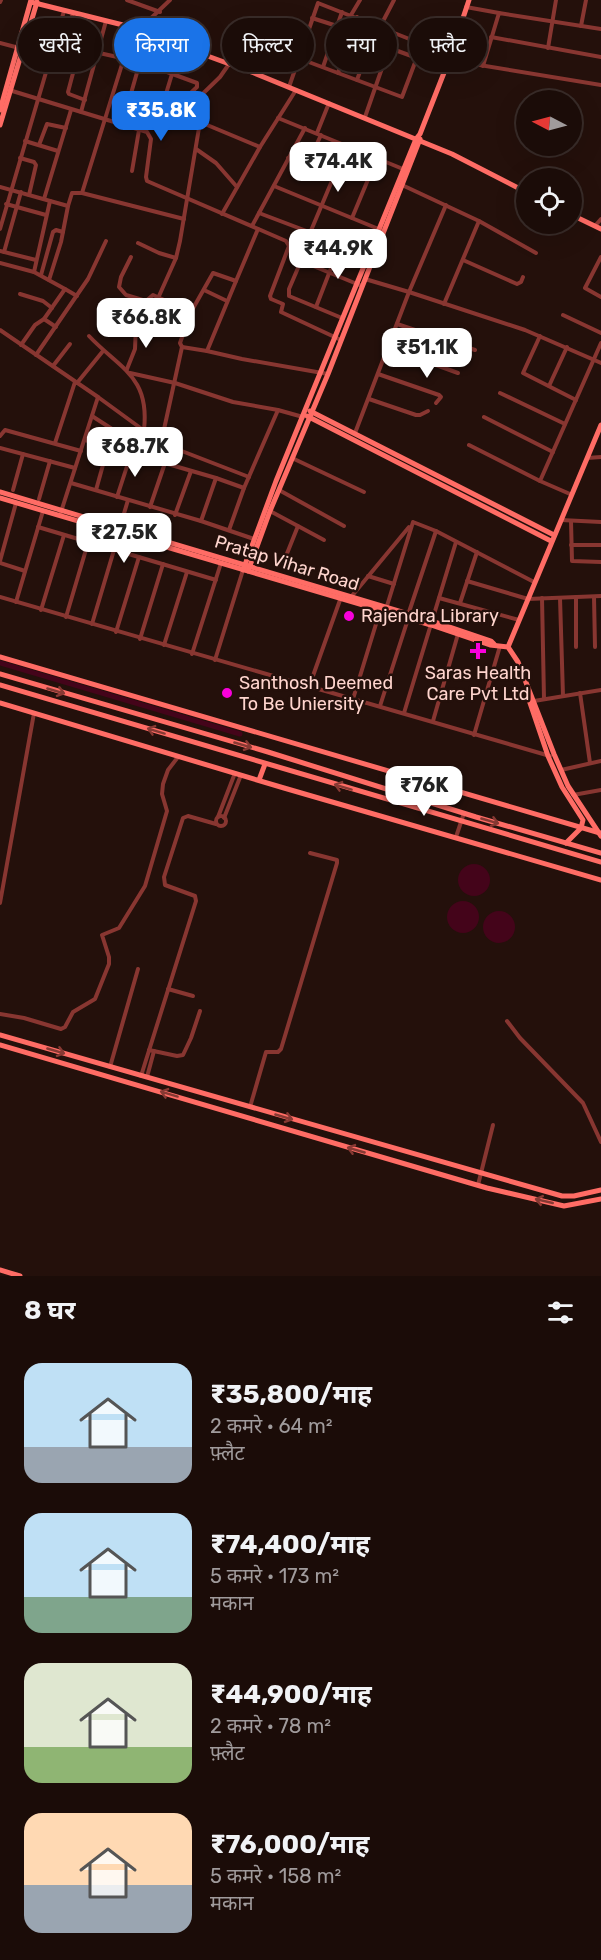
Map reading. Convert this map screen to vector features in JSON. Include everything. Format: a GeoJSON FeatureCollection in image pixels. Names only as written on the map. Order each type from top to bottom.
{"type":"FeatureCollection","features":[{"type":"Feature","properties":{"kind":"street"},"geometry":{"type":"LineString","coordinates":[[128,0],[160,12]]}},
{"type":"Feature","properties":{"kind":"street"},"geometry":{"type":"LineString","coordinates":[[152,18],[170,0]]}},
{"type":"Feature","properties":{"kind":"street"},"geometry":{"type":"LineString","coordinates":[[351,15],[360,0]]}},
{"type":"Feature","properties":{"kind":"street"},"geometry":{"type":"LineString","coordinates":[[385,18],[394,0]]}},
{"type":"Feature","properties":{"kind":"street"},"geometry":{"type":"LineString","coordinates":[[462,18],[469,0]]}},
{"type":"Feature","properties":{"kind":"street"},"geometry":{"type":"LineString","coordinates":[[548,48],[556,0]]}},
{"type":"Feature","properties":{"kind":"street"},"geometry":{"type":"LineString","coordinates":[[581,26],[586,0]]}},
{"type":"Feature","properties":{"kind":"street"},"geometry":{"type":"LineString","coordinates":[[29,18],[34,1],[114,23]]}},
{"type":"Feature","properties":{"kind":"street"},"geometry":{"type":"LineString","coordinates":[[312,18],[318,3],[357,17]]}},
{"type":"Feature","properties":{"kind":"street"},"geometry":{"type":"LineString","coordinates":[[466,7],[601,30]]}},
{"type":"Feature","properties":{"kind":"street"},"geometry":{"type":"LineString","coordinates":[[62,18],[64,11]]}},
{"type":"Feature","properties":{"kind":"street"},"geometry":{"type":"LineString","coordinates":[[340,18],[342,12]]}},
{"type":"Feature","properties":{"kind":"street"},"geometry":{"type":"LineString","coordinates":[[72,18],[73,13]]}},
{"type":"Feature","properties":{"kind":"street"},"geometry":{"type":"LineString","coordinates":[[487,52],[499,13]]}},
{"type":"Feature","properties":{"kind":"street"},"geometry":{"type":"LineString","coordinates":[[102,35],[106,21]]}},
{"type":"Feature","properties":{"kind":"street"},"geometry":{"type":"LineString","coordinates":[[491,38],[601,57]]}},
{"type":"Feature","properties":{"kind":"street"},"geometry":{"type":"LineString","coordinates":[[0,43],[18,48]]}},
{"type":"Feature","properties":{"kind":"street"},"geometry":{"type":"LineString","coordinates":[[0,110],[18,58]]}},
{"type":"Feature","properties":{"kind":"street"},"geometry":{"type":"LineString","coordinates":[[323,68],[326,59]]}},
{"type":"Feature","properties":{"kind":"street"},"geometry":{"type":"LineString","coordinates":[[314,64],[402,97],[412,72]]}},
{"type":"Feature","properties":{"kind":"street"},"geometry":{"type":"LineString","coordinates":[[487,67],[601,85]]}},
{"type":"Feature","properties":{"kind":"street"},"geometry":{"type":"LineString","coordinates":[[0,229],[46,72]]}},
{"type":"Feature","properties":{"kind":"street"},"geometry":{"type":"LineString","coordinates":[[74,72],[68,93],[84,100]]}},
{"type":"Feature","properties":{"kind":"street"},"geometry":{"type":"LineString","coordinates":[[81,112],[92,72]]}},
{"type":"Feature","properties":{"kind":"street"},"geometry":{"type":"LineString","coordinates":[[82,193],[120,72]]}},
{"type":"Feature","properties":{"kind":"street"},"geometry":{"type":"LineString","coordinates":[[122,125],[137,72]]}},
{"type":"Feature","properties":{"kind":"street"},"geometry":{"type":"LineString","coordinates":[[167,72],[198,84],[181,102]]}},
{"type":"Feature","properties":{"kind":"street"},"geometry":{"type":"LineString","coordinates":[[223,72],[185,111],[186,116],[260,147]]}},
{"type":"Feature","properties":{"kind":"street"},"geometry":{"type":"LineString","coordinates":[[250,72],[419,138],[516,187]]}},
{"type":"Feature","properties":{"kind":"street"},"geometry":{"type":"LineString","coordinates":[[289,87],[294,72]]}},
{"type":"Feature","properties":{"kind":"street"},"geometry":{"type":"LineString","coordinates":[[357,80],[360,72]]}},
{"type":"Feature","properties":{"kind":"street"},"geometry":{"type":"LineString","coordinates":[[365,117],[381,72]]}},
{"type":"Feature","properties":{"kind":"street"},"geometry":{"type":"LineString","coordinates":[[246,569],[254,539],[307,414],[328,374],[385,232],[444,72]]}},
{"type":"Feature","properties":{"kind":"street"},"geometry":{"type":"LineString","coordinates":[[158,120],[172,74]]}},
{"type":"Feature","properties":{"kind":"street"},"geometry":{"type":"LineString","coordinates":[[8,90],[150,135],[146,180],[288,243],[270,296],[271,300],[283,304],[281,312],[341,340]]}},
{"type":"Feature","properties":{"kind":"street"},"geometry":{"type":"LineString","coordinates":[[0,125],[8,90]]}},
{"type":"Feature","properties":{"kind":"street"},"geometry":{"type":"LineString","coordinates":[[222,214],[296,90]]}},
{"type":"Feature","properties":{"kind":"street"},"geometry":{"type":"LineString","coordinates":[[307,165],[329,103]]}},
{"type":"Feature","properties":{"kind":"street"},"geometry":{"type":"LineString","coordinates":[[125,109],[172,124]]}},
{"type":"Feature","properties":{"kind":"street"},"geometry":{"type":"LineString","coordinates":[[44,199],[71,110]]}},
{"type":"Feature","properties":{"kind":"street"},"geometry":{"type":"LineString","coordinates":[[278,118],[403,170]]}},
{"type":"Feature","properties":{"kind":"street"},"geometry":{"type":"LineString","coordinates":[[159,296],[176,258],[200,122]]}},
{"type":"Feature","properties":{"kind":"street"},"geometry":{"type":"LineString","coordinates":[[39,145],[47,124],[66,128]]}},
{"type":"Feature","properties":{"kind":"street"},"geometry":{"type":"LineString","coordinates":[[252,226],[305,128]]}},
{"type":"Feature","properties":{"kind":"street"},"geometry":{"type":"LineString","coordinates":[[132,171],[139,130]]}},
{"type":"Feature","properties":{"kind":"street"},"geometry":{"type":"LineString","coordinates":[[215,660],[246,569],[292,457],[334,337],[403,170],[419,138]]}},
{"type":"Feature","properties":{"kind":"street"},"geometry":{"type":"LineString","coordinates":[[25,141],[58,152]]}},
{"type":"Feature","properties":{"kind":"street"},"geometry":{"type":"LineString","coordinates":[[310,233],[347,145]]}},
{"type":"Feature","properties":{"kind":"street"},"geometry":{"type":"LineString","coordinates":[[196,149],[216,163],[237,187]]}},
{"type":"Feature","properties":{"kind":"street"},"geometry":{"type":"LineString","coordinates":[[20,158],[36,163],[29,195]]}},
{"type":"Feature","properties":{"kind":"street"},"geometry":{"type":"LineString","coordinates":[[288,158],[334,177]]}},
{"type":"Feature","properties":{"kind":"street"},"geometry":{"type":"LineString","coordinates":[[352,218],[377,158]]}},
{"type":"Feature","properties":{"kind":"street"},"geometry":{"type":"LineString","coordinates":[[402,185],[479,221],[536,253]]}},
{"type":"Feature","properties":{"kind":"street"},"geometry":{"type":"LineString","coordinates":[[274,186],[385,232]]}},
{"type":"Feature","properties":{"kind":"street"},"geometry":{"type":"LineString","coordinates":[[0,187],[68,206]]}},
{"type":"Feature","properties":{"kind":"street"},"geometry":{"type":"LineString","coordinates":[[21,192],[2,251],[36,261]]}},
{"type":"Feature","properties":{"kind":"street"},"geometry":{"type":"LineString","coordinates":[[49,280],[72,193],[82,193],[184,219]]}},
{"type":"Feature","properties":{"kind":"street"},"geometry":{"type":"LineString","coordinates":[[34,272],[50,201]]}},
{"type":"Feature","properties":{"kind":"street"},"geometry":{"type":"LineString","coordinates":[[6,204],[46,215]]}},
{"type":"Feature","properties":{"kind":"street"},"geometry":{"type":"LineString","coordinates":[[355,433],[409,292],[446,205]]}},
{"type":"Feature","properties":{"kind":"street"},"geometry":{"type":"LineString","coordinates":[[259,213],[340,245],[375,256]]}},
{"type":"Feature","properties":{"kind":"street"},"geometry":{"type":"LineString","coordinates":[[595,226],[601,219]]}},
{"type":"Feature","properties":{"kind":"street"},"geometry":{"type":"LineString","coordinates":[[582,220],[601,229]]}},
{"type":"Feature","properties":{"kind":"street"},"geometry":{"type":"LineString","coordinates":[[444,304],[479,221]]}},
{"type":"Feature","properties":{"kind":"street"},"geometry":{"type":"LineString","coordinates":[[207,351],[258,229]]}},
{"type":"Feature","properties":{"kind":"street"},"geometry":{"type":"LineString","coordinates":[[40,276],[53,232],[56,230],[63,232]]}},
{"type":"Feature","properties":{"kind":"street"},"geometry":{"type":"LineString","coordinates":[[36,355],[88,279],[106,241]]}},
{"type":"Feature","properties":{"kind":"street"},"geometry":{"type":"LineString","coordinates":[[138,243],[176,258]]}},
{"type":"Feature","properties":{"kind":"street"},"geometry":{"type":"LineString","coordinates":[[316,307],[340,245]]}},
{"type":"Feature","properties":{"kind":"street"},"geometry":{"type":"LineString","coordinates":[[601,256],[585,288],[601,297]]}},
{"type":"Feature","properties":{"kind":"street"},"geometry":{"type":"LineString","coordinates":[[131,257],[121,277],[119,287],[126,295],[146,301]]}},
{"type":"Feature","properties":{"kind":"street"},"geometry":{"type":"LineString","coordinates":[[463,260],[517,284],[524,277]]}},
{"type":"Feature","properties":{"kind":"street"},"geometry":{"type":"LineString","coordinates":[[342,318],[289,296],[289,290],[301,261],[362,286]]}},
{"type":"Feature","properties":{"kind":"street"},"geometry":{"type":"LineString","coordinates":[[0,263],[34,272],[77,296]]}},
{"type":"Feature","properties":{"kind":"street"},"geometry":{"type":"LineString","coordinates":[[160,443],[175,383],[182,347],[180,343],[191,312],[213,273],[236,281]]}},
{"type":"Feature","properties":{"kind":"street"},"geometry":{"type":"LineString","coordinates":[[365,279],[540,336],[601,363]]}},
{"type":"Feature","properties":{"kind":"street"},"geometry":{"type":"LineString","coordinates":[[21,345],[35,325],[44,320],[65,289]]}},
{"type":"Feature","properties":{"kind":"street"},"geometry":{"type":"LineString","coordinates":[[204,290],[228,301]]}},
{"type":"Feature","properties":{"kind":"street"},"geometry":{"type":"LineString","coordinates":[[20,294],[43,302],[52,308]]}},
{"type":"Feature","properties":{"kind":"street"},"geometry":{"type":"LineString","coordinates":[[128,371],[135,349],[136,325],[146,301],[153,295],[159,296],[191,312]]}},
{"type":"Feature","properties":{"kind":"street"},"geometry":{"type":"LineString","coordinates":[[563,315],[601,333]]}},
{"type":"Feature","properties":{"kind":"street"},"geometry":{"type":"LineString","coordinates":[[138,318],[183,332]]}},
{"type":"Feature","properties":{"kind":"street"},"geometry":{"type":"LineString","coordinates":[[44,320],[56,327]]}},
{"type":"Feature","properties":{"kind":"street"},"geometry":{"type":"LineString","coordinates":[[398,324],[475,350]]}},
{"type":"Feature","properties":{"kind":"street"},"geometry":{"type":"LineString","coordinates":[[0,330],[160,443],[249,477]]}},
{"type":"Feature","properties":{"kind":"street"},"geometry":{"type":"LineString","coordinates":[[89,336],[136,380],[144,405],[144,431]]}},
{"type":"Feature","properties":{"kind":"street"},"geometry":{"type":"LineString","coordinates":[[540,336],[524,373],[576,400]]}},
{"type":"Feature","properties":{"kind":"street"},"geometry":{"type":"LineString","coordinates":[[540,481],[601,343]]}},
{"type":"Feature","properties":{"kind":"street"},"geometry":{"type":"LineString","coordinates":[[53,366],[70,344]]}},
{"type":"Feature","properties":{"kind":"street"},"geometry":{"type":"LineString","coordinates":[[182,347],[328,374]]}},
{"type":"Feature","properties":{"kind":"street"},"geometry":{"type":"LineString","coordinates":[[549,386],[567,347]]}},
{"type":"Feature","properties":{"kind":"street"},"geometry":{"type":"LineString","coordinates":[[389,348],[458,373]]}},
{"type":"Feature","properties":{"kind":"street"},"geometry":{"type":"LineString","coordinates":[[55,443],[76,382],[104,351]]}},
{"type":"Feature","properties":{"kind":"street"},"geometry":{"type":"LineString","coordinates":[[128,371],[244,405],[307,414],[355,433],[401,460]]}},
{"type":"Feature","properties":{"kind":"street"},"geometry":{"type":"LineString","coordinates":[[378,374],[439,395],[441,397],[436,403]]}},
{"type":"Feature","properties":{"kind":"street"},"geometry":{"type":"LineString","coordinates":[[500,393],[565,424]]}},
{"type":"Feature","properties":{"kind":"street"},"geometry":{"type":"LineString","coordinates":[[61,513],[98,398]]}},
{"type":"Feature","properties":{"kind":"street"},"geometry":{"type":"LineString","coordinates":[[369,399],[416,415],[428,411]]}},
{"type":"Feature","properties":{"kind":"street"},"geometry":{"type":"LineString","coordinates":[[229,530],[244,488],[278,410]]}},
{"type":"Feature","properties":{"kind":"street"},"geometry":{"type":"LineString","coordinates":[[307,414],[553,538]]}},
{"type":"Feature","properties":{"kind":"street"},"geometry":{"type":"LineString","coordinates":[[92,416],[112,429],[144,458]]}},
{"type":"Feature","properties":{"kind":"street"},"geometry":{"type":"LineString","coordinates":[[484,417],[553,452]]}},
{"type":"Feature","properties":{"kind":"street"},"geometry":{"type":"LineString","coordinates":[[474,735],[501,646],[519,620],[570,494],[601,427]]}},
{"type":"Feature","properties":{"kind":"street"},"geometry":{"type":"LineString","coordinates":[[0,436],[5,430],[81,451]]}},
{"type":"Feature","properties":{"kind":"street"},"geometry":{"type":"LineString","coordinates":[[85,440],[244,488]]}},
{"type":"Feature","properties":{"kind":"street"},"geometry":{"type":"LineString","coordinates":[[469,445],[570,494]]}},
{"type":"Feature","properties":{"kind":"street"},"geometry":{"type":"LineString","coordinates":[[96,490],[108,447]]}},
{"type":"Feature","properties":{"kind":"street"},"geometry":{"type":"LineString","coordinates":[[0,448],[75,468]]}},
{"type":"Feature","properties":{"kind":"street"},"geometry":{"type":"LineString","coordinates":[[13,490],[23,454]]}},
{"type":"Feature","properties":{"kind":"street"},"geometry":{"type":"LineString","coordinates":[[117,497],[131,454]]}},
{"type":"Feature","properties":{"kind":"street"},"geometry":{"type":"LineString","coordinates":[[292,457],[364,492]]}},
{"type":"Feature","properties":{"kind":"street"},"geometry":{"type":"LineString","coordinates":[[587,458],[601,457]]}},
{"type":"Feature","properties":{"kind":"street"},"geometry":{"type":"LineString","coordinates":[[39,499],[50,461]]}},
{"type":"Feature","properties":{"kind":"street"},"geometry":{"type":"LineString","coordinates":[[150,507],[165,464]]}},
{"type":"Feature","properties":{"kind":"street"},"geometry":{"type":"LineString","coordinates":[[175,514],[191,471]]}},
{"type":"Feature","properties":{"kind":"street"},"geometry":{"type":"LineString","coordinates":[[201,521],[216,478]]}},
{"type":"Feature","properties":{"kind":"street"},"geometry":{"type":"LineString","coordinates":[[71,483],[254,539]]}},
{"type":"Feature","properties":{"kind":"street"},"geometry":{"type":"LineString","coordinates":[[279,490],[344,526]]}},
{"type":"Feature","properties":{"kind":"street","name":"Pratap Vihar Road"},"geometry":{"type":"LineString","coordinates":[[0,492],[93,525],[246,569]]}},
{"type":"Feature","properties":{"kind":"street","name":"Pratap Vihar Road"},"geometry":{"type":"LineString","coordinates":[[0,498],[43,511],[120,527],[246,569],[408,617]]}},
{"type":"Feature","properties":{"kind":"street"},"geometry":{"type":"LineString","coordinates":[[120,527],[128,500]]}},
{"type":"Feature","properties":{"kind":"street"},"geometry":{"type":"LineString","coordinates":[[16,503],[0,562],[25,571]]}},
{"type":"Feature","properties":{"kind":"street"},"geometry":{"type":"LineString","coordinates":[[16,602],[43,511]]}},
{"type":"Feature","properties":{"kind":"street"},"geometry":{"type":"LineString","coordinates":[[270,511],[324,540]]}},
{"type":"Feature","properties":{"kind":"street"},"geometry":{"type":"LineString","coordinates":[[560,520],[601,522]]}},
{"type":"Feature","properties":{"kind":"street"},"geometry":{"type":"LineString","coordinates":[[571,521],[572,561],[601,562]]}},
{"type":"Feature","properties":{"kind":"street"},"geometry":{"type":"LineString","coordinates":[[412,523],[415,522],[436,531],[534,582]]}},
{"type":"Feature","properties":{"kind":"street"},"geometry":{"type":"LineString","coordinates":[[350,598],[412,523]]}},
{"type":"Feature","properties":{"kind":"street"},"geometry":{"type":"LineString","coordinates":[[387,609],[412,523]]}},
{"type":"Feature","properties":{"kind":"street"},"geometry":{"type":"LineString","coordinates":[[66,617],[90,543],[93,525]]}},
{"type":"Feature","properties":{"kind":"street"},"geometry":{"type":"LineString","coordinates":[[286,556],[298,526]]}},
{"type":"Feature","properties":{"kind":"street"},"geometry":{"type":"LineString","coordinates":[[38,527],[216,580]]}},
{"type":"Feature","properties":{"kind":"street"},"geometry":{"type":"LineString","coordinates":[[380,706],[436,531]]}},
{"type":"Feature","properties":{"kind":"street"},"geometry":{"type":"LineString","coordinates":[[41,610],[64,535]]}},
{"type":"Feature","properties":{"kind":"street"},"geometry":{"type":"LineString","coordinates":[[404,713],[456,541]]}},
{"type":"Feature","properties":{"kind":"street"},"geometry":{"type":"LineString","coordinates":[[570,545],[601,545]]}},
{"type":"Feature","properties":{"kind":"street"},"geometry":{"type":"LineString","coordinates":[[92,624],[114,550]]}},
{"type":"Feature","properties":{"kind":"street"},"geometry":{"type":"LineString","coordinates":[[460,603],[477,552]]}},
{"type":"Feature","properties":{"kind":"street"},"geometry":{"type":"LineString","coordinates":[[116,632],[139,557]]}},
{"type":"Feature","properties":{"kind":"street"},"geometry":{"type":"LineString","coordinates":[[192,654],[221,563]]}},
{"type":"Feature","properties":{"kind":"street"},"geometry":{"type":"LineString","coordinates":[[141,639],[163,564]]}},
{"type":"Feature","properties":{"kind":"street"},"geometry":{"type":"LineString","coordinates":[[164,645],[187,572]]}},
{"type":"Feature","properties":{"kind":"street"},"geometry":{"type":"LineString","coordinates":[[368,576],[394,584]]}},
{"type":"Feature","properties":{"kind":"street"},"geometry":{"type":"LineString","coordinates":[[467,581],[528,598],[601,596]]}},
{"type":"Feature","properties":{"kind":"street","name":"Pratap Vihar Road"},"geometry":{"type":"LineString","coordinates":[[301,585],[340,600],[491,640],[501,646]]}},
{"type":"Feature","properties":{"kind":"street"},"geometry":{"type":"LineString","coordinates":[[594,596],[595,647]]}},
{"type":"Feature","properties":{"kind":"street"},"geometry":{"type":"LineString","coordinates":[[0,597],[192,654],[433,721],[474,735],[551,755]]}},
{"type":"Feature","properties":{"kind":"street"},"geometry":{"type":"LineString","coordinates":[[560,597],[563,696]]}},
{"type":"Feature","properties":{"kind":"street"},"geometry":{"type":"LineString","coordinates":[[576,597],[576,647]]}},
{"type":"Feature","properties":{"kind":"street"},"geometry":{"type":"LineString","coordinates":[[439,598],[519,620]]}},
{"type":"Feature","properties":{"kind":"street"},"geometry":{"type":"LineString","coordinates":[[542,598],[544,699]]}},
{"type":"Feature","properties":{"kind":"street"},"geometry":{"type":"LineString","coordinates":[[309,687],[340,600]]}},
{"type":"Feature","properties":{"kind":"street"},"geometry":{"type":"LineString","coordinates":[[353,699],[380,611]]}},
{"type":"Feature","properties":{"kind":"street","name":"Pratap Vihar Road"},"geometry":{"type":"LineString","coordinates":[[431,623],[490,645],[501,646]]}},
{"type":"Feature","properties":{"kind":"street"},"geometry":{"type":"LineString","coordinates":[[433,721],[458,634]]}},
{"type":"Feature","properties":{"kind":"street"},"geometry":{"type":"LineString","coordinates":[[501,646],[518,662],[534,701],[562,787],[583,820],[581,828],[566,843]]}},
{"type":"Feature","properties":{"kind":"street"},"geometry":{"type":"LineString","coordinates":[[513,656],[551,755],[573,795],[600,834]]}},
{"type":"Feature","properties":{"kind":"street"},"geometry":{"type":"LineString","coordinates":[[0,657],[600,834]]}},
{"type":"Feature","properties":{"kind":"street"},"geometry":{"type":"LineString","coordinates":[[0,674],[601,853]]}},
{"type":"Feature","properties":{"kind":"street"},"geometry":{"type":"LineString","coordinates":[[0,685],[601,862]]}},
{"type":"Feature","properties":{"kind":"street"},"geometry":{"type":"LineString","coordinates":[[534,701],[601,690]]}},
{"type":"Feature","properties":{"kind":"street"},"geometry":{"type":"LineString","coordinates":[[580,693],[590,763]]}},
{"type":"Feature","properties":{"kind":"street"},"geometry":{"type":"LineString","coordinates":[[0,702],[601,880]]}},
{"type":"Feature","properties":{"kind":"street"},"geometry":{"type":"LineString","coordinates":[[0,903],[34,713]]}},
{"type":"Feature","properties":{"kind":"street"},"geometry":{"type":"LineString","coordinates":[[0,1014],[18,1016],[61,1029],[65,1027],[73,1012],[96,999],[109,964],[102,935],[119,928],[141,893],[167,811],[162,794],[163,784],[168,770],[179,756]]}},
{"type":"Feature","properties":{"kind":"street"},"geometry":{"type":"LineString","coordinates":[[560,770],[601,761]]}},
{"type":"Feature","properties":{"kind":"street"},"geometry":{"type":"LineString","coordinates":[[259,780],[265,764]]}},
{"type":"Feature","properties":{"kind":"street"},"geometry":{"type":"LineString","coordinates":[[216,824],[238,774]]}},
{"type":"Feature","properties":{"kind":"street"},"geometry":{"type":"LineString","coordinates":[[144,1076],[196,901],[195,896],[165,885],[164,877],[183,818],[188,816],[219,826],[223,825],[238,774]]}},
{"type":"Feature","properties":{"kind":"street"},"geometry":{"type":"LineString","coordinates":[[573,795],[601,790]]}},
{"type":"Feature","properties":{"kind":"street"},"geometry":{"type":"LineString","coordinates":[[456,837],[464,813]]}},
{"type":"Feature","properties":{"kind":"street"},"geometry":{"type":"LineString","coordinates":[[218,817],[224,818]]}},
{"type":"Feature","properties":{"kind":"street"},"geometry":{"type":"LineString","coordinates":[[250,1107],[266,1052],[278,1052],[281,1049],[337,863],[337,860],[310,853]]}},
{"type":"Feature","properties":{"kind":"street"},"geometry":{"type":"LineString","coordinates":[[110,1067],[138,969]]}},
{"type":"Feature","properties":{"kind":"street"},"geometry":{"type":"LineString","coordinates":[[168,989],[193,996]]}},
{"type":"Feature","properties":{"kind":"street"},"geometry":{"type":"LineString","coordinates":[[152,1051],[183,1055],[200,1011]]}},
{"type":"Feature","properties":{"kind":"street"},"geometry":{"type":"LineString","coordinates":[[507,1021],[520,1038],[583,1103],[601,1142]]}},
{"type":"Feature","properties":{"kind":"street"},"geometry":{"type":"LineString","coordinates":[[0,1035],[566,1197],[601,1190]]}},
{"type":"Feature","properties":{"kind":"street"},"geometry":{"type":"LineString","coordinates":[[0,1045],[477,1185],[564,1206],[601,1199]]}},
{"type":"Feature","properties":{"kind":"street"},"geometry":{"type":"LineString","coordinates":[[477,1185],[493,1125]]}},
{"type":"Feature","properties":{"kind":"street"},"geometry":{"type":"LineString","coordinates":[[0,1270],[20,1276]]}},
{"type":"Feature","properties":{"kind":"shaded area"},"geometry":{"type":"Polygon","coordinates":[[[474,864],[485,869],[490,880],[485,891],[474,896],[463,891],[458,880],[463,869],[474,864]]]}},
{"type":"Feature","properties":{"kind":"shaded area"},"geometry":{"type":"Polygon","coordinates":[[[463,901],[474,906],[479,917],[474,928],[463,933],[452,928],[447,917],[452,906],[463,901]]]}},
{"type":"Feature","properties":{"kind":"shaded area"},"geometry":{"type":"Polygon","coordinates":[[[499,911],[510,916],[515,927],[510,938],[499,943],[488,938],[483,927],[488,916],[499,911]]]}},
{"type":"Feature","properties":{"kind":"waterway"},"geometry":{"type":"LineString","coordinates":[[0,663],[240,734]]}},
{"type":"Feature","properties":{"kind":"place","name":"Rajendra Library"},"geometry":{"type":"Point","coordinates":[349,616]}},
{"type":"Feature","properties":{"kind":"place","name":"Saras Health Care Pvt Ltd"},"geometry":{"type":"Point","coordinates":[478,651]}},
{"type":"Feature","properties":{"kind":"place","name":"Santhosh Deemed To Be Uniersity"},"geometry":{"type":"Point","coordinates":[227,693]}}]}
